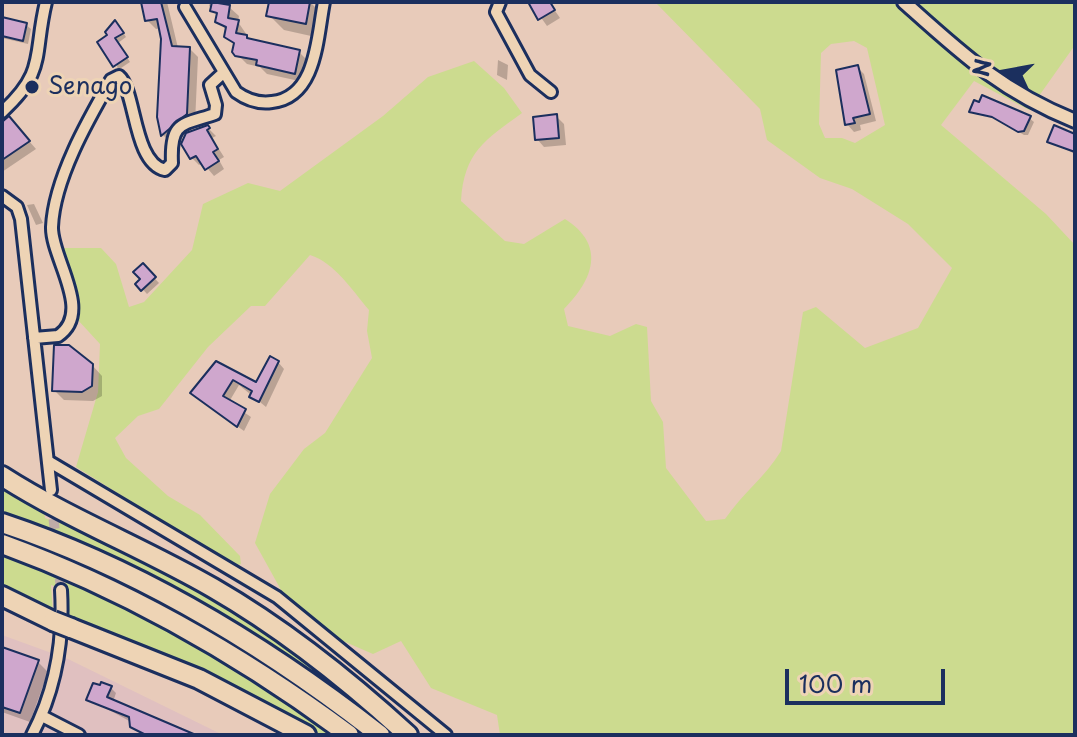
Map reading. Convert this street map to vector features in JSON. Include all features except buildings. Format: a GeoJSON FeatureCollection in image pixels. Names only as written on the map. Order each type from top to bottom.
{"type":"FeatureCollection","features":[{"type":"Feature","properties":{"kind":"highway"},"geometry":{"type":"LineString","coordinates":[[2,476],[212,587],[261,617],[331,669],[408,735]]}},
{"type":"Feature","properties":{"kind":"highway"},"geometry":{"type":"LineString","coordinates":[[2,523],[93,559],[197,611],[294,672],[380,735]]}},
{"type":"Feature","properties":{"kind":"highway"},"geometry":{"type":"LineString","coordinates":[[2,544],[110,588],[186,627],[284,688],[349,735]]}},
{"type":"Feature","properties":{"kind":"highway"},"geometry":{"type":"LineString","coordinates":[[2,596],[62,624],[199,679],[306,735]]}},
{"type":"Feature","properties":{"kind":"street"},"geometry":{"type":"LineString","coordinates":[[2,112],[25,89],[34,73],[46,2]]}},
{"type":"Feature","properties":{"kind":"street"},"geometry":{"type":"LineString","coordinates":[[185,7],[222,74],[245,99],[270,103],[291,96],[308,76],[324,2]]}},
{"type":"Feature","properties":{"kind":"street"},"geometry":{"type":"LineString","coordinates":[[500,2],[496,12],[530,75],[551,92]]}},
{"type":"Feature","properties":{"kind":"street"},"geometry":{"type":"LineString","coordinates":[[904,2],[979,70],[1042,107],[1075,121]]}},
{"type":"Feature","properties":{"kind":"street"},"geometry":{"type":"LineString","coordinates":[[34,338],[58,336],[66,327],[71,294],[52,224],[81,132],[111,80],[119,76],[126,81],[131,114],[150,160],[165,170],[172,163],[171,145],[180,127],[193,117],[215,114],[210,85],[222,74]]}},
{"type":"Feature","properties":{"kind":"street"},"geometry":{"type":"LineString","coordinates":[[2,196],[11,200],[19,211],[51,490]]}},
{"type":"Feature","properties":{"kind":"street"},"geometry":{"type":"LineString","coordinates":[[48,461],[277,597],[446,735]]}},
{"type":"Feature","properties":{"kind":"street"},"geometry":{"type":"LineString","coordinates":[[32,735],[42,716],[62,638],[61,590]]}},
{"type":"Feature","properties":{"kind":"street"},"geometry":{"type":"LineString","coordinates":[[42,716],[79,735]]}},
{"type":"Feature","properties":{"kind":"shaded area"},"geometry":{"type":"Polygon","coordinates":[[[2,635],[68,659],[223,735],[2,735],[2,635]]]}},
{"type":"Feature","properties":{"kind":"green space"},"geometry":{"type":"Polygon","coordinates":[[[655,2],[1075,2],[1075,45],[1029,110],[974,81],[941,125],[1046,214],[1075,245],[1075,735],[500,735],[497,715],[431,688],[401,641],[373,654],[343,641],[286,599],[255,543],[270,494],[304,449],[325,433],[372,358],[367,331],[369,310],[335,271],[310,255],[265,306],[251,306],[208,347],[159,409],[138,416],[115,438],[126,458],[168,496],[200,515],[240,556],[241,564],[234,566],[76,467],[98,392],[100,344],[77,319],[61,248],[101,248],[116,264],[129,307],[144,302],[192,250],[203,204],[248,183],[280,191],[383,116],[428,77],[474,61],[504,88],[522,113],[487,140],[472,159],[461,201],[505,241],[524,244],[565,219],[578,229],[591,251],[591,262],[583,286],[564,309],[568,326],[610,336],[636,324],[647,327],[651,401],[663,422],[666,468],[706,521],[725,519],[781,451],[803,312],[816,307],[865,348],[918,328],[952,268],[908,224],[852,189],[820,178],[767,140],[760,109],[655,2]],[[854,41],[831,44],[821,53],[819,124],[825,138],[842,138],[855,143],[885,125],[867,48],[854,41]]]}},
{"type":"Feature","properties":{"kind":"green space"},"geometry":{"type":"Polygon","coordinates":[[[2,484],[44,510],[45,518],[58,523],[58,518],[163,567],[266,629],[342,689],[318,677],[235,620],[179,588],[92,546],[2,512],[2,484]]]}},
{"type":"Feature","properties":{"kind":"green space"},"geometry":{"type":"Polygon","coordinates":[[[2,554],[89,591],[172,634],[253,682],[331,735],[323,735],[68,620],[66,590],[51,585],[53,613],[2,588],[2,554]]]}},
{"type":"Feature","properties":{"kind":"tunnel"},"geometry":{"type":"LineString","coordinates":[[52,504],[61,590]]}},
{"type":"Feature","properties":{"kind":"place","name":"Senago"},"geometry":{"type":"Point","coordinates":[32,87]}}]}
